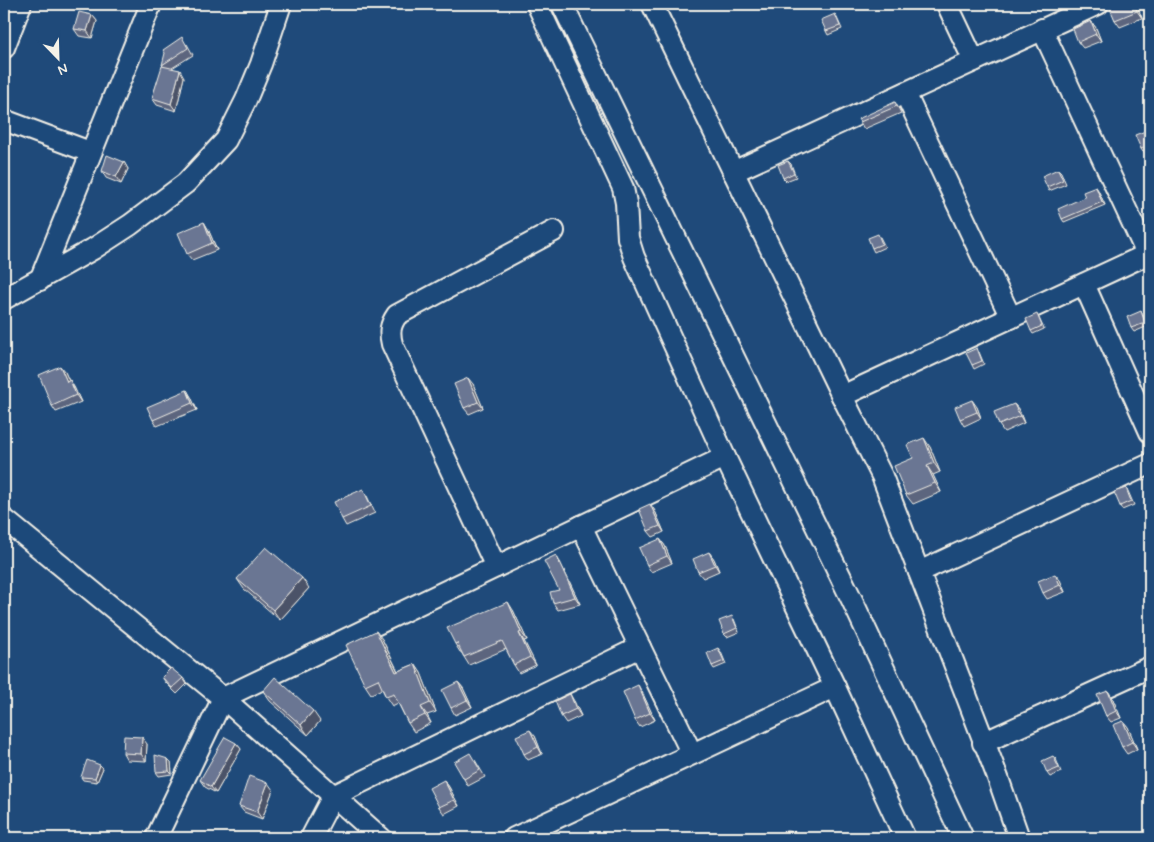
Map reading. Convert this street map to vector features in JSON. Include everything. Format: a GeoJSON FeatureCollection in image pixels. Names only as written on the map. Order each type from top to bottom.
{"type":"FeatureCollection","features":[{"type":"Feature","properties":{"kind":"street"},"geometry":{"type":"LineString","coordinates":[[4,48],[21,4]]}},
{"type":"Feature","properties":{"kind":"street"},"geometry":{"type":"LineString","coordinates":[[40,280],[151,4]]}},
{"type":"Feature","properties":{"kind":"street"},"geometry":{"type":"LineString","coordinates":[[4,299],[93,249],[138,219],[186,183],[226,140],[261,64],[281,4]]}},
{"type":"Feature","properties":{"kind":"street"},"geometry":{"type":"LineString","coordinates":[[537,4],[623,188],[628,238],[634,257],[725,457],[835,686],[905,838]]}},
{"type":"Feature","properties":{"kind":"street"},"geometry":{"type":"LineString","coordinates":[[562,4],[848,591],[963,838]]}},
{"type":"Feature","properties":{"kind":"street"},"geometry":{"type":"LineString","coordinates":[[947,4],[974,60]]}},
{"type":"Feature","properties":{"kind":"street"},"geometry":{"type":"LineString","coordinates":[[733,172],[1098,4]]}},
{"type":"Feature","properties":{"kind":"street"},"geometry":{"type":"LineString","coordinates":[[656,5],[733,172],[882,476],[1019,838]]}},
{"type":"Feature","properties":{"kind":"street"},"geometry":{"type":"LineString","coordinates":[[842,396],[1148,254],[1042,29]]}},
{"type":"Feature","properties":{"kind":"street"},"geometry":{"type":"LineString","coordinates":[[905,93],[1011,318]]}},
{"type":"Feature","properties":{"kind":"street"},"geometry":{"type":"LineString","coordinates":[[4,120],[90,152]]}},
{"type":"Feature","properties":{"kind":"street"},"geometry":{"type":"LineString","coordinates":[[496,567],[392,344],[390,333],[392,323],[398,315],[554,231]]}},
{"type":"Feature","properties":{"kind":"street"},"geometry":{"type":"LineString","coordinates":[[1084,284],[1150,432]]}},
{"type":"Feature","properties":{"kind":"street"},"geometry":{"type":"LineString","coordinates":[[156,838],[223,698],[725,457]]}},
{"type":"Feature","properties":{"kind":"street"},"geometry":{"type":"LineString","coordinates":[[919,572],[1150,464]]}},
{"type":"Feature","properties":{"kind":"street"},"geometry":{"type":"LineString","coordinates":[[4,518],[223,698],[381,838]]}},
{"type":"Feature","properties":{"kind":"street"},"geometry":{"type":"LineString","coordinates":[[581,526],[692,754]]}},
{"type":"Feature","properties":{"kind":"street"},"geometry":{"type":"LineString","coordinates":[[311,838],[333,796],[640,647]]}},
{"type":"Feature","properties":{"kind":"street"},"geometry":{"type":"LineString","coordinates":[[983,742],[1150,666]]}},
{"type":"Feature","properties":{"kind":"street"},"geometry":{"type":"LineString","coordinates":[[514,838],[835,686]]}},
{"type":"Feature","properties":{"kind":"building"},"geometry":{"type":"Polygon","coordinates":[[[1108,4],[1134,4],[1137,11],[1115,20],[1108,4]]]}},
{"type":"Feature","properties":{"kind":"building"},"geometry":{"type":"Polygon","coordinates":[[[79,12],[92,15],[87,31],[74,29],[79,12]]]}},
{"type":"Feature","properties":{"kind":"building"},"geometry":{"type":"Polygon","coordinates":[[[835,14],[840,26],[826,31],[821,20],[835,14]]]}},
{"type":"Feature","properties":{"kind":"building"},"geometry":{"type":"Polygon","coordinates":[[[1091,21],[1096,34],[1078,42],[1073,29],[1091,21]]]}},
{"type":"Feature","properties":{"kind":"building"},"geometry":{"type":"Polygon","coordinates":[[[182,37],[188,48],[162,65],[165,53],[163,50],[182,37]]]}},
{"type":"Feature","properties":{"kind":"building"},"geometry":{"type":"Polygon","coordinates":[[[162,66],[180,70],[171,104],[152,98],[162,66]]]}},
{"type":"Feature","properties":{"kind":"building"},"geometry":{"type":"Polygon","coordinates":[[[895,102],[897,106],[860,122],[858,119],[895,102]]]}},
{"type":"Feature","properties":{"kind":"building"},"geometry":{"type":"Polygon","coordinates":[[[1148,130],[1150,145],[1141,149],[1135,135],[1148,130]]]}},
{"type":"Feature","properties":{"kind":"building"},"geometry":{"type":"Polygon","coordinates":[[[107,155],[124,162],[116,177],[102,171],[107,155]]]}},
{"type":"Feature","properties":{"kind":"building"},"geometry":{"type":"Polygon","coordinates":[[[788,161],[794,173],[783,178],[778,165],[788,161]]]}},
{"type":"Feature","properties":{"kind":"building"},"geometry":{"type":"Polygon","coordinates":[[[1058,169],[1063,180],[1047,187],[1042,176],[1058,169]]]}},
{"type":"Feature","properties":{"kind":"building"},"geometry":{"type":"Polygon","coordinates":[[[1096,187],[1102,202],[1062,219],[1058,209],[1085,197],[1083,192],[1096,187]]]}},
{"type":"Feature","properties":{"kind":"building"},"geometry":{"type":"Polygon","coordinates":[[[204,222],[212,243],[187,254],[178,233],[204,222]]]}},
{"type":"Feature","properties":{"kind":"building"},"geometry":{"type":"Polygon","coordinates":[[[878,234],[882,244],[872,248],[868,238],[878,234]]]}},
{"type":"Feature","properties":{"kind":"building"},"geometry":{"type":"Polygon","coordinates":[[[1141,311],[1145,323],[1131,328],[1127,317],[1141,311]]]}},
{"type":"Feature","properties":{"kind":"building"},"geometry":{"type":"Polygon","coordinates":[[[1037,314],[1042,326],[1031,331],[1026,319],[1037,314]]]}},
{"type":"Feature","properties":{"kind":"building"},"geometry":{"type":"Polygon","coordinates":[[[977,348],[982,361],[972,365],[966,353],[977,348]]]}},
{"type":"Feature","properties":{"kind":"building"},"geometry":{"type":"Polygon","coordinates":[[[60,366],[67,382],[70,380],[76,395],[52,406],[39,375],[60,366]]]}},
{"type":"Feature","properties":{"kind":"building"},"geometry":{"type":"Polygon","coordinates":[[[468,378],[478,402],[464,408],[454,384],[468,378]]]}},
{"type":"Feature","properties":{"kind":"building"},"geometry":{"type":"Polygon","coordinates":[[[187,390],[192,403],[153,420],[147,407],[187,390]]]}},
{"type":"Feature","properties":{"kind":"building"},"geometry":{"type":"Polygon","coordinates":[[[972,400],[977,412],[960,419],[955,407],[972,400]]]}},
{"type":"Feature","properties":{"kind":"building"},"geometry":{"type":"Polygon","coordinates":[[[1014,404],[1020,416],[999,425],[994,412],[1014,404]]]}},
{"type":"Feature","properties":{"kind":"building"},"geometry":{"type":"Polygon","coordinates":[[[924,438],[934,463],[927,466],[935,483],[906,495],[894,466],[913,458],[907,445],[924,438]]]}},
{"type":"Feature","properties":{"kind":"building"},"geometry":{"type":"Polygon","coordinates":[[[1126,488],[1131,501],[1120,506],[1114,492],[1126,488]]]}},
{"type":"Feature","properties":{"kind":"building"},"geometry":{"type":"Polygon","coordinates":[[[363,489],[371,506],[342,519],[334,502],[363,489]]]}},
{"type":"Feature","properties":{"kind":"building"},"geometry":{"type":"Polygon","coordinates":[[[650,504],[660,526],[648,531],[639,509],[650,504]]]}},
{"type":"Feature","properties":{"kind":"building"},"geometry":{"type":"Polygon","coordinates":[[[660,539],[667,556],[647,565],[639,548],[660,539]]]}},
{"type":"Feature","properties":{"kind":"building"},"geometry":{"type":"Polygon","coordinates":[[[266,547],[302,578],[273,610],[237,579],[266,547]]]}},
{"type":"Feature","properties":{"kind":"building"},"geometry":{"type":"Polygon","coordinates":[[[709,552],[715,565],[698,572],[693,559],[709,552]]]}},
{"type":"Feature","properties":{"kind":"building"},"geometry":{"type":"Polygon","coordinates":[[[556,555],[575,597],[553,603],[550,592],[559,590],[544,561],[556,555]]]}},
{"type":"Feature","properties":{"kind":"building"},"geometry":{"type":"Polygon","coordinates":[[[1055,574],[1060,585],[1043,593],[1038,581],[1055,574]]]}},
{"type":"Feature","properties":{"kind":"building"},"geometry":{"type":"Polygon","coordinates":[[[508,602],[530,657],[514,665],[502,641],[464,657],[447,628],[508,602]]]}},
{"type":"Feature","properties":{"kind":"building"},"geometry":{"type":"Polygon","coordinates":[[[732,616],[737,628],[724,634],[719,621],[732,616]]]}},
{"type":"Feature","properties":{"kind":"building"},"geometry":{"type":"Polygon","coordinates":[[[376,631],[396,672],[415,664],[430,703],[421,707],[425,715],[408,723],[394,694],[386,697],[378,679],[365,685],[346,645],[376,631]]]}},
{"type":"Feature","properties":{"kind":"building"},"geometry":{"type":"Polygon","coordinates":[[[718,648],[724,661],[712,666],[707,653],[718,648]]]}},
{"type":"Feature","properties":{"kind":"building"},"geometry":{"type":"Polygon","coordinates":[[[171,668],[183,678],[172,688],[162,677],[171,668]]]}},
{"type":"Feature","properties":{"kind":"building"},"geometry":{"type":"Polygon","coordinates":[[[275,677],[313,711],[301,725],[263,691],[275,677]]]}},
{"type":"Feature","properties":{"kind":"building"},"geometry":{"type":"Polygon","coordinates":[[[458,682],[467,700],[451,708],[442,690],[458,682]]]}},
{"type":"Feature","properties":{"kind":"building"},"geometry":{"type":"Polygon","coordinates":[[[638,685],[650,713],[635,720],[623,692],[638,685]]]}},
{"type":"Feature","properties":{"kind":"building"},"geometry":{"type":"Polygon","coordinates":[[[1108,691],[1116,711],[1106,716],[1097,695],[1108,691]]]}},
{"type":"Feature","properties":{"kind":"building"},"geometry":{"type":"Polygon","coordinates":[[[570,694],[576,709],[561,716],[555,701],[570,694]]]}},
{"type":"Feature","properties":{"kind":"building"},"geometry":{"type":"Polygon","coordinates":[[[1123,721],[1132,742],[1122,747],[1113,725],[1123,721]]]}},
{"type":"Feature","properties":{"kind":"building"},"geometry":{"type":"Polygon","coordinates":[[[530,730],[538,747],[524,754],[516,736],[530,730]]]}},
{"type":"Feature","properties":{"kind":"building"},"geometry":{"type":"Polygon","coordinates":[[[124,736],[142,737],[141,754],[123,753],[124,736]]]}},
{"type":"Feature","properties":{"kind":"building"},"geometry":{"type":"Polygon","coordinates":[[[225,737],[236,743],[211,787],[200,780],[225,737]]]}},
{"type":"Feature","properties":{"kind":"building"},"geometry":{"type":"Polygon","coordinates":[[[470,753],[480,770],[464,779],[454,762],[470,753]]]}},
{"type":"Feature","properties":{"kind":"building"},"geometry":{"type":"Polygon","coordinates":[[[155,755],[168,759],[169,771],[156,772],[155,755]]]}},
{"type":"Feature","properties":{"kind":"building"},"geometry":{"type":"Polygon","coordinates":[[[1053,756],[1059,768],[1047,773],[1042,761],[1053,756]]]}},
{"type":"Feature","properties":{"kind":"building"},"geometry":{"type":"Polygon","coordinates":[[[87,760],[100,765],[95,778],[81,777],[87,760]]]}},
{"type":"Feature","properties":{"kind":"building"},"geometry":{"type":"Polygon","coordinates":[[[249,776],[268,783],[257,812],[239,806],[249,776]]]}},
{"type":"Feature","properties":{"kind":"building"},"geometry":{"type":"Polygon","coordinates":[[[444,780],[454,800],[439,807],[429,788],[444,780]]]}},
{"type":"Feature","properties":{"kind":"building"},"geometry":{"type":"Polygon","coordinates":[[[786,831],[796,832],[808,838],[771,838],[786,831]]]}}]}
